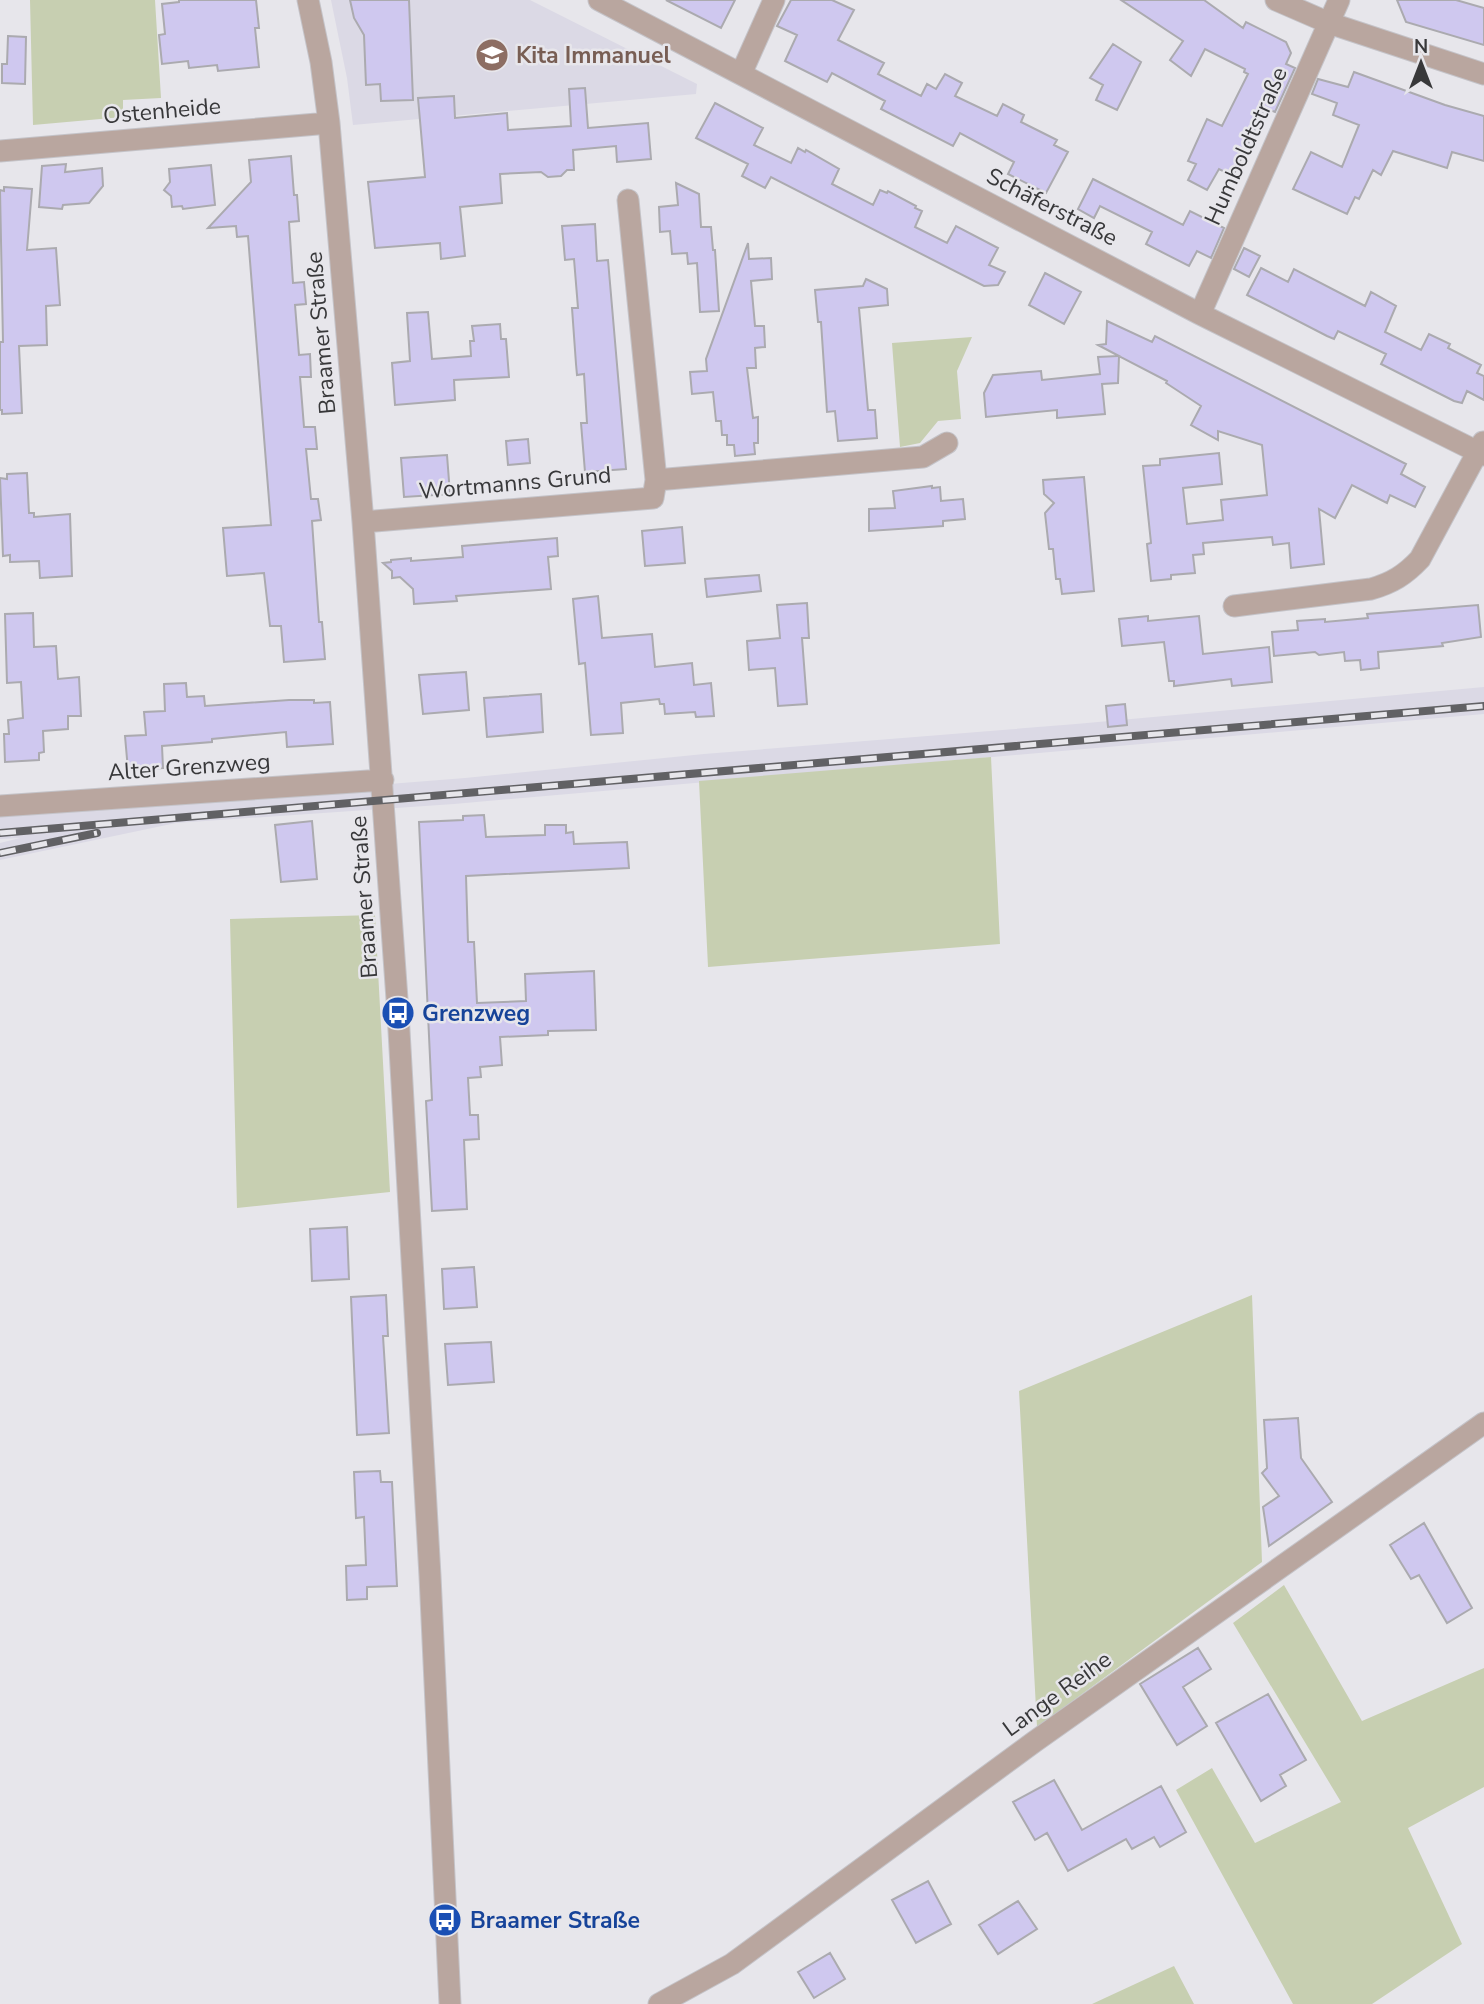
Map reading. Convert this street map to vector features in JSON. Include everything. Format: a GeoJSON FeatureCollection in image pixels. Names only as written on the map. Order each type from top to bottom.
{"type":"FeatureCollection","features":[{"type":"Feature","properties":{"kind":"street","name":"Braamer Straße"},"geometry":{"type":"LineString","coordinates":[[308,0],[321,62],[329,123],[383,780],[429,1562],[450,2004]]}},
{"type":"Feature","properties":{"kind":"street","name":"Schäferstraße"},"geometry":{"type":"LineString","coordinates":[[599,0],[1200,314],[1482,449]]}},
{"type":"Feature","properties":{"kind":"street"},"geometry":{"type":"LineString","coordinates":[[741,75],[774,0]]}},
{"type":"Feature","properties":{"kind":"street"},"geometry":{"type":"LineString","coordinates":[[1276,0],[1329,23],[1484,74]]}},
{"type":"Feature","properties":{"kind":"street","name":"Humboldtstraße"},"geometry":{"type":"LineString","coordinates":[[1200,314],[1339,0]]}},
{"type":"Feature","properties":{"kind":"street","name":"Ostenheide"},"geometry":{"type":"LineString","coordinates":[[0,151],[329,123]]}},
{"type":"Feature","properties":{"kind":"street"},"geometry":{"type":"LineString","coordinates":[[628,200],[656,480],[923,457],[947,443]]}},
{"type":"Feature","properties":{"kind":"street"},"geometry":{"type":"LineString","coordinates":[[1234,606],[1371,589],[1389,584],[1407,573],[1420,559],[1482,449]]}},
{"type":"Feature","properties":{"kind":"street","name":"Wortmanns Grund"},"geometry":{"type":"LineString","coordinates":[[363,522],[653,498],[656,480]]}},
{"type":"Feature","properties":{"kind":"street","name":"Alter Grenzweg"},"geometry":{"type":"LineString","coordinates":[[0,806],[383,780]]}},
{"type":"Feature","properties":{"kind":"street","name":"Lange Reihe"},"geometry":{"type":"LineString","coordinates":[[659,2004],[732,1964],[1034,1742],[1484,1423]]}},
{"type":"Feature","properties":{"kind":"shaded area","name":"Kita Immanuel"},"geometry":{"type":"Polygon","coordinates":[[[331,0],[530,0],[697,84],[696,94],[353,125],[347,78],[331,0]]]}},
{"type":"Feature","properties":{"kind":"shaded area"},"geometry":{"type":"Polygon","coordinates":[[[1484,687],[1484,714],[454,804],[176,823],[0,860],[0,843],[20,838],[0,839],[0,815],[465,778],[704,754],[1484,687]]]}},
{"type":"Feature","properties":{"kind":"green space"},"geometry":{"type":"Polygon","coordinates":[[[30,0],[155,0],[161,98],[123,100],[123,117],[33,125],[30,0]]]}},
{"type":"Feature","properties":{"kind":"green space"},"geometry":{"type":"Polygon","coordinates":[[[972,337],[957,371],[961,419],[938,421],[920,443],[900,447],[892,343],[972,337]]]}},
{"type":"Feature","properties":{"kind":"green space"},"geometry":{"type":"Polygon","coordinates":[[[991,757],[1000,944],[708,967],[699,781],[991,757]]]}},
{"type":"Feature","properties":{"kind":"green space"},"geometry":{"type":"Polygon","coordinates":[[[375,915],[390,1192],[237,1208],[230,919],[375,915]]]}},
{"type":"Feature","properties":{"kind":"green space"},"geometry":{"type":"Polygon","coordinates":[[[1252,1295],[1262,1562],[1037,1727],[1019,1391],[1252,1295]]]}},
{"type":"Feature","properties":{"kind":"green space"},"geometry":{"type":"Polygon","coordinates":[[[1284,1585],[1362,1721],[1484,1668],[1484,1787],[1408,1828],[1462,1944],[1372,2004],[1293,2004],[1176,1790],[1212,1768],[1255,1843],[1341,1802],[1233,1623],[1284,1585]]]}},
{"type":"Feature","properties":{"kind":"green space"},"geometry":{"type":"Polygon","coordinates":[[[1174,1966],[1194,2004],[1092,2004],[1174,1966]]]}},
{"type":"Feature","properties":{"kind":"building"},"geometry":{"type":"Polygon","coordinates":[[[179,0],[256,0],[259,28],[255,28],[259,67],[218,71],[217,65],[189,68],[188,61],[162,64],[159,35],[165,34],[162,4],[179,0]]]}},
{"type":"Feature","properties":{"kind":"building"},"geometry":{"type":"Polygon","coordinates":[[[350,0],[409,0],[413,100],[381,101],[380,84],[366,85],[364,35],[354,18],[350,0]]]}},
{"type":"Feature","properties":{"kind":"building"},"geometry":{"type":"Polygon","coordinates":[[[666,0],[735,0],[721,28],[666,0]]]}},
{"type":"Feature","properties":{"kind":"building"},"geometry":{"type":"Polygon","coordinates":[[[791,0],[832,0],[854,10],[838,40],[884,63],[878,74],[921,96],[927,84],[936,89],[945,74],[962,83],[955,96],[997,116],[1003,104],[1024,115],[1021,122],[1057,140],[1054,145],[1068,152],[1046,193],[1008,174],[1014,162],[960,133],[953,146],[881,109],[885,101],[832,73],[827,82],[785,61],[797,35],[777,26],[791,0]]]}},
{"type":"Feature","properties":{"kind":"building"},"geometry":{"type":"Polygon","coordinates":[[[1121,0],[1204,0],[1243,28],[1246,22],[1286,42],[1291,53],[1286,64],[1295,68],[1275,112],[1265,108],[1233,176],[1219,169],[1207,190],[1188,180],[1196,164],[1188,161],[1207,119],[1222,126],[1248,74],[1244,72],[1245,69],[1205,49],[1191,76],[1170,60],[1183,41],[1121,0]]]}},
{"type":"Feature","properties":{"kind":"building"},"geometry":{"type":"Polygon","coordinates":[[[1397,0],[1456,0],[1484,8],[1484,45],[1406,22],[1397,0]]]}},
{"type":"Feature","properties":{"kind":"building"},"geometry":{"type":"Polygon","coordinates":[[[8,36],[26,37],[25,84],[2,83],[2,64],[7,64],[8,36]]]}},
{"type":"Feature","properties":{"kind":"building"},"geometry":{"type":"Polygon","coordinates":[[[1113,44],[1141,62],[1117,110],[1096,100],[1103,85],[1090,78],[1113,44]]]}},
{"type":"Feature","properties":{"kind":"building"},"geometry":{"type":"Polygon","coordinates":[[[1354,72],[1484,116],[1484,161],[1452,152],[1447,168],[1393,151],[1381,175],[1373,170],[1359,199],[1355,197],[1347,214],[1293,189],[1311,152],[1342,167],[1359,125],[1333,115],[1337,103],[1312,94],[1318,79],[1348,87],[1354,72]]]}},
{"type":"Feature","properties":{"kind":"building"},"geometry":{"type":"Polygon","coordinates":[[[585,88],[588,128],[648,123],[651,159],[617,162],[616,146],[573,150],[574,170],[567,170],[561,176],[548,177],[541,172],[500,174],[502,203],[460,207],[465,256],[441,259],[440,243],[375,248],[368,182],[425,177],[418,98],[454,96],[455,118],[507,113],[508,130],[571,126],[569,89],[585,88]]]}},
{"type":"Feature","properties":{"kind":"building"},"geometry":{"type":"Polygon","coordinates":[[[715,103],[763,128],[754,145],[791,163],[798,148],[805,152],[806,150],[839,169],[832,184],[873,205],[880,190],[887,193],[888,191],[916,206],[915,208],[922,211],[915,227],[947,243],[956,226],[998,248],[989,265],[1005,272],[998,285],[984,286],[771,177],[765,188],[742,176],[748,164],[696,138],[715,103]]]}},
{"type":"Feature","properties":{"kind":"building"},"geometry":{"type":"Polygon","coordinates":[[[291,156],[299,221],[289,222],[293,283],[304,282],[306,304],[295,305],[299,355],[310,354],[311,377],[300,377],[304,427],[315,427],[317,449],[306,449],[311,499],[318,499],[321,520],[312,521],[319,622],[322,622],[325,659],[284,662],[281,626],[270,626],[264,573],[227,576],[223,528],[271,525],[248,236],[237,237],[236,226],[208,228],[251,182],[249,160],[291,156]]]}},
{"type":"Feature","properties":{"kind":"building"},"geometry":{"type":"Polygon","coordinates":[[[66,164],[65,172],[102,168],[103,186],[89,203],[63,205],[62,209],[39,207],[42,166],[66,164]]]}},
{"type":"Feature","properties":{"kind":"building"},"geometry":{"type":"Polygon","coordinates":[[[211,165],[215,205],[183,209],[182,206],[172,207],[171,196],[164,190],[170,182],[169,169],[211,165]]]}},
{"type":"Feature","properties":{"kind":"building"},"geometry":{"type":"Polygon","coordinates":[[[1093,179],[1183,225],[1190,211],[1224,228],[1211,258],[1197,251],[1189,266],[1146,244],[1152,232],[1100,206],[1094,218],[1078,209],[1093,179]]]}},
{"type":"Feature","properties":{"kind":"building"},"geometry":{"type":"Polygon","coordinates":[[[676,183],[699,194],[701,227],[711,227],[719,311],[700,312],[697,263],[688,264],[687,253],[672,254],[670,231],[660,232],[659,207],[678,205],[676,183]]]}},
{"type":"Feature","properties":{"kind":"building"},"geometry":{"type":"Polygon","coordinates":[[[4,187],[32,189],[27,250],[56,248],[60,305],[46,306],[47,345],[19,346],[22,413],[2,414],[0,190],[4,191],[4,187]]]}},
{"type":"Feature","properties":{"kind":"building"},"geometry":{"type":"Polygon","coordinates":[[[595,224],[597,261],[608,260],[626,469],[585,472],[581,423],[587,423],[584,374],[577,375],[572,308],[578,308],[574,259],[565,260],[562,226],[595,224]]]}},
{"type":"Feature","properties":{"kind":"building"},"geometry":{"type":"Polygon","coordinates":[[[748,243],[749,259],[771,258],[772,279],[751,281],[755,326],[764,326],[765,347],[755,348],[756,368],[747,368],[753,418],[758,417],[758,443],[754,443],[755,454],[735,456],[734,445],[727,445],[727,435],[722,435],[721,421],[716,421],[713,392],[692,394],[690,372],[707,371],[706,359],[748,243]]]}},
{"type":"Feature","properties":{"kind":"building"},"geometry":{"type":"Polygon","coordinates":[[[1244,248],[1260,256],[1249,277],[1234,269],[1244,248]]]}},
{"type":"Feature","properties":{"kind":"building"},"geometry":{"type":"Polygon","coordinates":[[[1261,268],[1288,282],[1294,269],[1365,306],[1371,292],[1396,306],[1385,332],[1421,350],[1429,334],[1450,344],[1448,348],[1481,365],[1477,373],[1484,376],[1484,400],[1467,391],[1462,403],[1454,401],[1381,364],[1386,354],[1338,331],[1334,339],[1247,295],[1261,268]]]}},
{"type":"Feature","properties":{"kind":"building"},"geometry":{"type":"Polygon","coordinates":[[[1045,273],[1081,292],[1064,324],[1029,305],[1045,273]]]}},
{"type":"Feature","properties":{"kind":"building"},"geometry":{"type":"Polygon","coordinates":[[[866,279],[887,289],[888,305],[859,308],[868,410],[875,410],[877,438],[838,441],[835,411],[827,412],[821,322],[818,322],[815,290],[863,286],[866,279]]]}},
{"type":"Feature","properties":{"kind":"building"},"geometry":{"type":"Polygon","coordinates":[[[428,312],[432,359],[471,356],[470,341],[474,341],[472,326],[500,324],[501,339],[506,339],[509,377],[454,380],[455,400],[395,405],[392,363],[410,361],[407,313],[428,312]]]}},
{"type":"Feature","properties":{"kind":"building"},"geometry":{"type":"Polygon","coordinates":[[[1107,321],[1152,342],[1155,336],[1406,464],[1401,474],[1425,487],[1415,507],[1390,495],[1387,503],[1352,485],[1335,518],[1319,509],[1324,564],[1291,568],[1289,543],[1273,545],[1272,537],[1203,543],[1204,554],[1193,555],[1195,573],[1171,575],[1171,579],[1151,581],[1147,544],[1151,543],[1143,466],[1160,465],[1160,459],[1219,453],[1222,484],[1183,488],[1187,524],[1223,520],[1221,500],[1267,495],[1262,445],[1218,431],[1218,440],[1191,425],[1201,406],[1166,383],[1167,381],[1098,345],[1106,344],[1107,321]]]}},
{"type":"Feature","properties":{"kind":"building"},"geometry":{"type":"Polygon","coordinates":[[[1119,356],[1118,383],[1102,384],[1105,414],[1057,418],[1057,410],[986,417],[984,393],[993,375],[1041,371],[1042,380],[1100,374],[1098,357],[1119,356]]]}},
{"type":"Feature","properties":{"kind":"building"},"geometry":{"type":"Polygon","coordinates":[[[528,439],[530,463],[508,465],[506,441],[528,439]]]}},
{"type":"Feature","properties":{"kind":"building"},"geometry":{"type":"Polygon","coordinates":[[[447,455],[450,494],[404,497],[401,458],[447,455]]]}},
{"type":"Feature","properties":{"kind":"building"},"geometry":{"type":"Polygon","coordinates":[[[27,473],[29,513],[34,513],[34,517],[70,514],[72,576],[40,578],[39,561],[10,562],[10,555],[3,556],[0,478],[7,479],[7,474],[27,473]]]}},
{"type":"Feature","properties":{"kind":"building"},"geometry":{"type":"Polygon","coordinates":[[[1084,477],[1094,591],[1062,594],[1060,579],[1056,579],[1053,549],[1049,549],[1045,513],[1054,503],[1044,494],[1043,480],[1084,477]]]}},
{"type":"Feature","properties":{"kind":"building"},"geometry":{"type":"Polygon","coordinates":[[[940,487],[941,501],[963,499],[965,519],[943,521],[943,526],[869,531],[869,509],[895,508],[893,491],[940,487]]]}},
{"type":"Feature","properties":{"kind":"building"},"geometry":{"type":"Polygon","coordinates":[[[682,527],[685,563],[645,566],[642,531],[682,527]]]}},
{"type":"Feature","properties":{"kind":"building"},"geometry":{"type":"Polygon","coordinates":[[[557,538],[558,556],[548,557],[551,589],[456,596],[457,601],[414,604],[413,589],[400,577],[392,578],[392,571],[383,563],[411,558],[411,561],[463,557],[462,546],[557,538]]]}},
{"type":"Feature","properties":{"kind":"building"},"geometry":{"type":"Polygon","coordinates":[[[759,575],[761,591],[707,597],[705,579],[759,575]]]}},
{"type":"Feature","properties":{"kind":"building"},"geometry":{"type":"Polygon","coordinates":[[[598,596],[602,638],[652,634],[655,667],[692,663],[694,685],[711,683],[714,716],[696,717],[695,712],[665,714],[664,704],[660,704],[659,699],[621,703],[623,733],[591,735],[585,663],[579,664],[573,599],[598,596]]]}},
{"type":"Feature","properties":{"kind":"building"},"geometry":{"type":"Polygon","coordinates":[[[807,603],[809,638],[802,638],[807,704],[778,706],[775,668],[749,670],[747,641],[780,638],[777,605],[807,603]]]}},
{"type":"Feature","properties":{"kind":"building"},"geometry":{"type":"Polygon","coordinates":[[[1478,605],[1481,637],[1442,643],[1443,646],[1378,652],[1379,668],[1361,670],[1360,660],[1345,661],[1344,652],[1274,656],[1272,632],[1298,630],[1297,621],[1325,619],[1325,622],[1368,618],[1367,614],[1478,605]]]}},
{"type":"Feature","properties":{"kind":"building"},"geometry":{"type":"Polygon","coordinates":[[[33,613],[34,647],[56,646],[58,679],[79,677],[81,716],[68,716],[68,729],[43,731],[44,752],[39,753],[39,760],[5,762],[4,734],[9,734],[8,720],[23,718],[21,682],[7,683],[5,614],[33,613]]]}},
{"type":"Feature","properties":{"kind":"building"},"geometry":{"type":"Polygon","coordinates":[[[1148,616],[1148,621],[1199,616],[1203,654],[1269,647],[1272,682],[1232,686],[1231,679],[1174,686],[1174,681],[1169,681],[1164,642],[1122,646],[1119,619],[1148,616]]]}},
{"type":"Feature","properties":{"kind":"building"},"geometry":{"type":"Polygon","coordinates":[[[466,672],[469,710],[423,714],[419,675],[466,672]]]}},
{"type":"Feature","properties":{"kind":"building"},"geometry":{"type":"Polygon","coordinates":[[[186,683],[187,697],[204,696],[205,706],[289,700],[330,702],[333,744],[287,747],[286,732],[212,739],[212,742],[162,746],[163,768],[128,770],[125,736],[146,735],[144,712],[165,711],[164,684],[186,683]]]}},
{"type":"Feature","properties":{"kind":"building"},"geometry":{"type":"Polygon","coordinates":[[[541,694],[543,732],[487,737],[484,698],[541,694]]]}},
{"type":"Feature","properties":{"kind":"building"},"geometry":{"type":"Polygon","coordinates":[[[1125,704],[1127,725],[1108,727],[1106,706],[1125,704]]]}},
{"type":"Feature","properties":{"kind":"building"},"geometry":{"type":"Polygon","coordinates":[[[484,815],[486,837],[545,835],[545,825],[566,825],[566,833],[573,832],[574,844],[627,842],[629,868],[466,876],[468,942],[474,942],[477,1003],[526,1001],[525,974],[594,971],[596,1030],[548,1031],[548,1035],[500,1037],[502,1065],[480,1067],[481,1077],[468,1078],[470,1115],[478,1115],[479,1139],[464,1140],[467,1209],[432,1211],[426,1101],[432,1100],[419,822],[463,820],[463,816],[484,815]]]}},
{"type":"Feature","properties":{"kind":"building"},"geometry":{"type":"Polygon","coordinates":[[[312,821],[317,879],[281,882],[275,825],[312,821]]]}},
{"type":"Feature","properties":{"kind":"building"},"geometry":{"type":"Polygon","coordinates":[[[347,1227],[349,1279],[312,1281],[310,1229],[347,1227]]]}},
{"type":"Feature","properties":{"kind":"building"},"geometry":{"type":"Polygon","coordinates":[[[474,1267],[477,1307],[444,1309],[442,1269],[474,1267]]]}},
{"type":"Feature","properties":{"kind":"building"},"geometry":{"type":"Polygon","coordinates":[[[386,1295],[388,1336],[383,1336],[389,1433],[357,1435],[351,1297],[386,1295]]]}},
{"type":"Feature","properties":{"kind":"building"},"geometry":{"type":"Polygon","coordinates":[[[491,1342],[494,1382],[448,1385],[445,1344],[491,1342]]]}},
{"type":"Feature","properties":{"kind":"building"},"geometry":{"type":"Polygon","coordinates":[[[1298,1418],[1301,1458],[1332,1502],[1269,1546],[1263,1507],[1279,1496],[1262,1473],[1267,1468],[1264,1420],[1298,1418]]]}},
{"type":"Feature","properties":{"kind":"building"},"geometry":{"type":"Polygon","coordinates":[[[380,1471],[381,1482],[392,1482],[397,1586],[367,1587],[367,1599],[347,1600],[346,1566],[366,1565],[364,1517],[356,1518],[354,1472],[380,1471]]]}},
{"type":"Feature","properties":{"kind":"building"},"geometry":{"type":"Polygon","coordinates":[[[1424,1523],[1472,1608],[1447,1623],[1419,1575],[1411,1579],[1390,1545],[1424,1523]]]}},
{"type":"Feature","properties":{"kind":"building"},"geometry":{"type":"Polygon","coordinates":[[[1198,1648],[1211,1669],[1183,1687],[1207,1726],[1177,1745],[1140,1684],[1198,1648]]]}},
{"type":"Feature","properties":{"kind":"building"},"geometry":{"type":"Polygon","coordinates":[[[1268,1694],[1306,1760],[1280,1775],[1286,1786],[1261,1801],[1216,1723],[1268,1694]]]}},
{"type":"Feature","properties":{"kind":"building"},"geometry":{"type":"Polygon","coordinates":[[[1054,1780],[1082,1830],[1161,1786],[1186,1832],[1160,1847],[1154,1837],[1132,1849],[1126,1839],[1068,1871],[1047,1833],[1035,1840],[1013,1802],[1054,1780]]]}},
{"type":"Feature","properties":{"kind":"building"},"geometry":{"type":"Polygon","coordinates":[[[928,1881],[951,1924],[916,1943],[892,1900],[928,1881]]]}},
{"type":"Feature","properties":{"kind":"building"},"geometry":{"type":"Polygon","coordinates":[[[1018,1901],[1037,1929],[998,1954],[979,1925],[1018,1901]]]}},
{"type":"Feature","properties":{"kind":"building"},"geometry":{"type":"Polygon","coordinates":[[[830,1953],[845,1979],[814,1998],[798,1972],[830,1953]]]}},
{"type":"Feature","properties":{"kind":"railway"},"geometry":{"type":"LineString","coordinates":[[0,833],[1484,706]]}},
{"type":"Feature","properties":{"kind":"railway"},"geometry":{"type":"LineString","coordinates":[[0,853],[97,833]]}},
{"type":"Feature","properties":{"kind":"place","name":"Kita Immanuel"},"geometry":{"type":"Point","coordinates":[492,55]}},
{"type":"Feature","properties":{"kind":"place","name":"Grenzweg"},"geometry":{"type":"Point","coordinates":[398,1013]}},
{"type":"Feature","properties":{"kind":"place","name":"Braamer Straße"},"geometry":{"type":"Point","coordinates":[445,1920]}}]}
